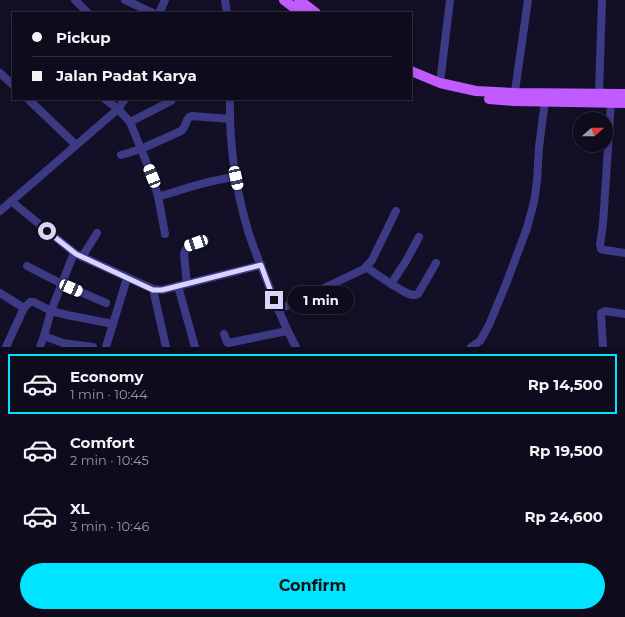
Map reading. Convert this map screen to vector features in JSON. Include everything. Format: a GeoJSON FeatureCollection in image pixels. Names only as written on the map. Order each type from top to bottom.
{"type":"FeatureCollection","features":[{"type":"Feature","properties":{"kind":"main road"},"geometry":{"type":"LineString","coordinates":[[284,0],[300,12]]}},
{"type":"Feature","properties":{"kind":"main road"},"geometry":{"type":"LineString","coordinates":[[299,0],[315,12]]}},
{"type":"Feature","properties":{"kind":"main road"},"geometry":{"type":"LineString","coordinates":[[412,71],[440,83],[476,91],[545,102],[625,103]]}},
{"type":"Feature","properties":{"kind":"main road"},"geometry":{"type":"LineString","coordinates":[[412,78],[441,90],[477,97],[625,94]]}},
{"type":"Feature","properties":{"kind":"street"},"geometry":{"type":"LineString","coordinates":[[75,0],[87,12]]}},
{"type":"Feature","properties":{"kind":"street"},"geometry":{"type":"LineString","coordinates":[[125,0],[151,12]]}},
{"type":"Feature","properties":{"kind":"street"},"geometry":{"type":"LineString","coordinates":[[159,12],[165,0]]}},
{"type":"Feature","properties":{"kind":"street"},"geometry":{"type":"LineString","coordinates":[[225,0],[227,12]]}},
{"type":"Feature","properties":{"kind":"street"},"geometry":{"type":"LineString","coordinates":[[440,83],[450,0]]}},
{"type":"Feature","properties":{"kind":"street"},"geometry":{"type":"LineString","coordinates":[[514,97],[528,0]]}},
{"type":"Feature","properties":{"kind":"street"},"geometry":{"type":"LineString","coordinates":[[599,94],[602,0]]}},
{"type":"Feature","properties":{"kind":"street"},"geometry":{"type":"LineString","coordinates":[[0,73],[12,84]]}},
{"type":"Feature","properties":{"kind":"street"},"geometry":{"type":"LineString","coordinates":[[29,100],[76,145]]}},
{"type":"Feature","properties":{"kind":"street"},"geometry":{"type":"LineString","coordinates":[[106,100],[118,109],[130,122],[152,176],[158,197],[165,234]]}},
{"type":"Feature","properties":{"kind":"street"},"geometry":{"type":"LineString","coordinates":[[0,211],[118,109],[124,100]]}},
{"type":"Feature","properties":{"kind":"street"},"geometry":{"type":"LineString","coordinates":[[230,100],[231,141],[236,178],[249,233],[278,310],[296,347]]}},
{"type":"Feature","properties":{"kind":"street"},"geometry":{"type":"LineString","coordinates":[[130,122],[171,102]]}},
{"type":"Feature","properties":{"kind":"street"},"geometry":{"type":"LineString","coordinates":[[471,347],[480,341],[489,325],[527,228],[534,202],[545,102]]}},
{"type":"Feature","properties":{"kind":"street"},"geometry":{"type":"LineString","coordinates":[[611,102],[604,218],[600,245],[601,249],[625,253]]}},
{"type":"Feature","properties":{"kind":"street"},"geometry":{"type":"LineString","coordinates":[[121,154],[141,149],[184,129],[187,119],[192,116],[230,119]]}},
{"type":"Feature","properties":{"kind":"street"},"geometry":{"type":"LineString","coordinates":[[158,197],[191,186],[223,179],[236,178]]}},
{"type":"Feature","properties":{"kind":"street"},"geometry":{"type":"LineString","coordinates":[[11,201],[78,255],[153,290],[162,290],[261,265]]}},
{"type":"Feature","properties":{"kind":"street"},"geometry":{"type":"LineString","coordinates":[[278,310],[366,268],[372,260],[396,211]]}},
{"type":"Feature","properties":{"kind":"street"},"geometry":{"type":"LineString","coordinates":[[40,347],[51,311],[62,284],[78,255],[97,233]]}},
{"type":"Feature","properties":{"kind":"street"},"geometry":{"type":"LineString","coordinates":[[391,284],[419,237]]}},
{"type":"Feature","properties":{"kind":"street"},"geometry":{"type":"LineString","coordinates":[[187,284],[184,254],[185,250],[188,246],[204,240]]}},
{"type":"Feature","properties":{"kind":"street"},"geometry":{"type":"LineString","coordinates":[[366,268],[391,284],[411,295],[416,296],[436,264]]}},
{"type":"Feature","properties":{"kind":"street"},"geometry":{"type":"LineString","coordinates":[[26,266],[62,284],[106,303]]}},
{"type":"Feature","properties":{"kind":"street"},"geometry":{"type":"LineString","coordinates":[[106,347],[127,278]]}},
{"type":"Feature","properties":{"kind":"street"},"geometry":{"type":"LineString","coordinates":[[178,286],[195,347]]}},
{"type":"Feature","properties":{"kind":"street"},"geometry":{"type":"LineString","coordinates":[[153,290],[166,347]]}},
{"type":"Feature","properties":{"kind":"street"},"geometry":{"type":"LineString","coordinates":[[0,293],[24,308]]}},
{"type":"Feature","properties":{"kind":"street"},"geometry":{"type":"LineString","coordinates":[[6,347],[24,308],[30,302],[34,302],[51,311],[113,324]]}},
{"type":"Feature","properties":{"kind":"street"},"geometry":{"type":"LineString","coordinates":[[604,347],[601,313],[605,310],[625,314]]}},
{"type":"Feature","properties":{"kind":"street"},"geometry":{"type":"LineString","coordinates":[[224,334],[228,344],[287,331]]}},
{"type":"Feature","properties":{"kind":"street"},"geometry":{"type":"LineString","coordinates":[[44,336],[63,343],[93,347]]}},
{"type":"Feature","properties":{"kind":"route"},"geometry":{"type":"LineString","coordinates":[[47,231],[76,254],[153,290],[162,290],[261,265],[274,300]]}}]}
